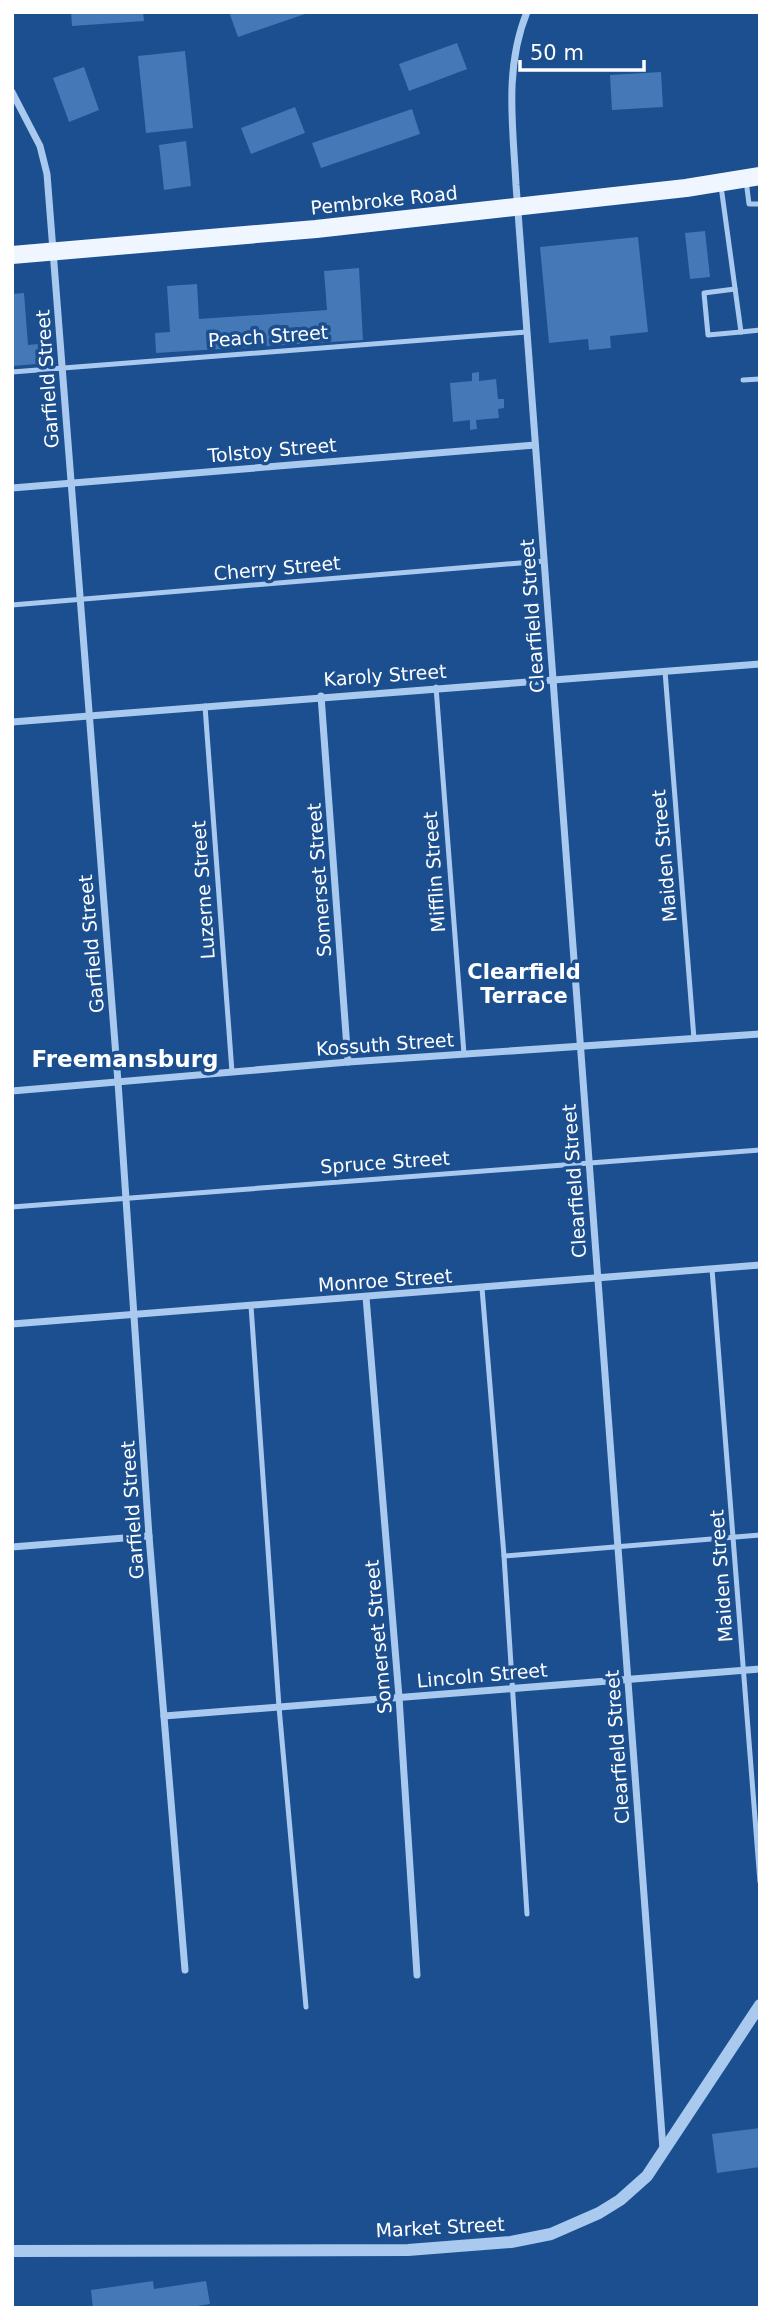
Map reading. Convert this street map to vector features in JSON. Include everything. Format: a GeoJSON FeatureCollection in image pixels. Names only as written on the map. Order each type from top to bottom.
{"type":"FeatureCollection","features":[{"type":"Feature","properties":{"kind":"main road","name":"Pembroke Road"},"geometry":{"type":"LineString","coordinates":[[12,256],[228,238],[518,207],[753,178]]}},
{"type":"Feature","properties":{"kind":"street","name":"Clearfield Street"},"geometry":{"type":"LineString","coordinates":[[527,12],[516,46],[511,89],[518,207],[664,2154]]}},
{"type":"Feature","properties":{"kind":"street","name":"Garfield Street"},"geometry":{"type":"LineString","coordinates":[[12,92],[16,107],[40,146],[45,164],[118,1082],[149,1536],[185,1969]]}},
{"type":"Feature","properties":{"kind":"street","name":"Tolstoy Street"},"geometry":{"type":"LineString","coordinates":[[12,488],[535,445]]}},
{"type":"Feature","properties":{"kind":"street","name":"Karoly Street"},"geometry":{"type":"LineString","coordinates":[[12,722],[436,687],[760,664]]}},
{"type":"Feature","properties":{"kind":"street","name":"Somerset Street"},"geometry":{"type":"LineString","coordinates":[[321,696],[348,1062]]}},
{"type":"Feature","properties":{"kind":"street","name":"Kossuth Street"},"geometry":{"type":"LineString","coordinates":[[12,1091],[348,1062],[760,1034]]}},
{"type":"Feature","properties":{"kind":"street","name":"Monroe Street"},"geometry":{"type":"LineString","coordinates":[[12,1324],[760,1265]]}},
{"type":"Feature","properties":{"kind":"street","name":"Somerset Street"},"geometry":{"type":"LineString","coordinates":[[366,1297],[399,1698],[417,1975]]}},
{"type":"Feature","properties":{"kind":"street"},"geometry":{"type":"LineString","coordinates":[[12,1547],[149,1536]]}},
{"type":"Feature","properties":{"kind":"street","name":"Lincoln Street"},"geometry":{"type":"LineString","coordinates":[[164,1716],[760,1669]]}},
{"type":"Feature","properties":{"kind":"street","name":"Market Street"},"geometry":{"type":"LineString","coordinates":[[12,2250],[356,2251],[511,2242],[551,2234],[600,2213],[635,2189],[664,2154],[760,2005]]}},
{"type":"Feature","properties":{"kind":"lane"},"geometry":{"type":"LineString","coordinates":[[753,178],[748,204],[760,204]]}},
{"type":"Feature","properties":{"kind":"lane"},"geometry":{"type":"LineString","coordinates":[[721,183],[741,332]]}},
{"type":"Feature","properties":{"kind":"lane"},"geometry":{"type":"LineString","coordinates":[[735,289],[704,293],[708,335],[760,330]]}},
{"type":"Feature","properties":{"kind":"lane","name":"Peach Street"},"geometry":{"type":"LineString","coordinates":[[12,372],[526,332]]}},
{"type":"Feature","properties":{"kind":"lane"},"geometry":{"type":"LineString","coordinates":[[743,380],[760,379]]}},
{"type":"Feature","properties":{"kind":"lane","name":"Cherry Street"},"geometry":{"type":"LineString","coordinates":[[12,605],[544,561]]}},
{"type":"Feature","properties":{"kind":"lane","name":"Maiden Street"},"geometry":{"type":"LineString","coordinates":[[665,671],[694,1039]]}},
{"type":"Feature","properties":{"kind":"lane","name":"Mifflin Street"},"geometry":{"type":"LineString","coordinates":[[436,687],[464,1054]]}},
{"type":"Feature","properties":{"kind":"lane","name":"Luzerne Street"},"geometry":{"type":"LineString","coordinates":[[205,706],[232,1072]]}},
{"type":"Feature","properties":{"kind":"lane","name":"Spruce Street"},"geometry":{"type":"LineString","coordinates":[[12,1207],[760,1150]]}},
{"type":"Feature","properties":{"kind":"lane","name":"Maiden Street"},"geometry":{"type":"LineString","coordinates":[[712,1269],[760,1881]]}},
{"type":"Feature","properties":{"kind":"lane"},"geometry":{"type":"LineString","coordinates":[[482,1288],[504,1556],[527,1914]]}},
{"type":"Feature","properties":{"kind":"lane"},"geometry":{"type":"LineString","coordinates":[[251,1306],[279,1707],[306,2007]]}},
{"type":"Feature","properties":{"kind":"lane"},"geometry":{"type":"LineString","coordinates":[[504,1556],[618,1549],[760,1535]]}},
{"type":"Feature","properties":{"kind":"building"},"geometry":{"type":"Polygon","coordinates":[[[71,12],[143,12],[144,21],[72,26],[71,12]]]}},
{"type":"Feature","properties":{"kind":"building"},"geometry":{"type":"Polygon","coordinates":[[[229,12],[308,12],[308,13],[238,37],[229,12]]]}},
{"type":"Feature","properties":{"kind":"building"},"geometry":{"type":"Polygon","coordinates":[[[457,43],[467,69],[409,91],[399,64],[457,43]]]}},
{"type":"Feature","properties":{"kind":"building"},"geometry":{"type":"Polygon","coordinates":[[[185,51],[193,128],[146,133],[138,56],[185,51]]]}},
{"type":"Feature","properties":{"kind":"building"},"geometry":{"type":"Polygon","coordinates":[[[84,67],[99,110],[69,122],[53,78],[84,67]]]}},
{"type":"Feature","properties":{"kind":"building"},"geometry":{"type":"Polygon","coordinates":[[[661,72],[663,107],[612,110],[610,75],[661,72]]]}},
{"type":"Feature","properties":{"kind":"building"},"geometry":{"type":"Polygon","coordinates":[[[295,107],[305,133],[251,154],[241,128],[295,107]]]}},
{"type":"Feature","properties":{"kind":"building"},"geometry":{"type":"Polygon","coordinates":[[[412,109],[420,134],[321,168],[312,143],[412,109]]]}},
{"type":"Feature","properties":{"kind":"building"},"geometry":{"type":"Polygon","coordinates":[[[186,141],[191,186],[164,190],[159,145],[186,141]]]}},
{"type":"Feature","properties":{"kind":"building"},"geometry":{"type":"Polygon","coordinates":[[[705,231],[710,277],[690,279],[685,233],[705,231]]]}},
{"type":"Feature","properties":{"kind":"building"},"geometry":{"type":"Polygon","coordinates":[[[638,237],[648,332],[610,336],[611,348],[589,350],[588,339],[549,343],[540,247],[638,237]]]}},
{"type":"Feature","properties":{"kind":"building"},"geometry":{"type":"Polygon","coordinates":[[[359,268],[363,340],[156,353],[155,333],[170,332],[167,286],[197,284],[199,319],[327,310],[324,271],[359,268]]]}},
{"type":"Feature","properties":{"kind":"building"},"geometry":{"type":"Polygon","coordinates":[[[24,293],[28,345],[47,343],[49,363],[12,366],[12,294],[24,293]]]}},
{"type":"Feature","properties":{"kind":"building"},"geometry":{"type":"Polygon","coordinates":[[[479,372],[479,381],[496,379],[498,399],[504,399],[504,408],[498,409],[499,418],[476,420],[477,429],[470,430],[470,420],[453,422],[450,383],[472,381],[472,373],[479,372]]]}},
{"type":"Feature","properties":{"kind":"building"},"geometry":{"type":"Polygon","coordinates":[[[760,2128],[760,2167],[717,2173],[712,2134],[760,2128]]]}},
{"type":"Feature","properties":{"kind":"building"},"geometry":{"type":"Polygon","coordinates":[[[153,2281],[154,2289],[206,2281],[210,2304],[184,2308],[93,2308],[91,2290],[153,2281]]]}},
{"type":"Feature","properties":{"kind":"district","name":"Clearfield Terrace"},"geometry":{"type":"Point","coordinates":[524,984]}},
{"type":"Feature","properties":{"kind":"district","name":"Freemansburg"},"geometry":{"type":"Point","coordinates":[125,1059]}}]}
